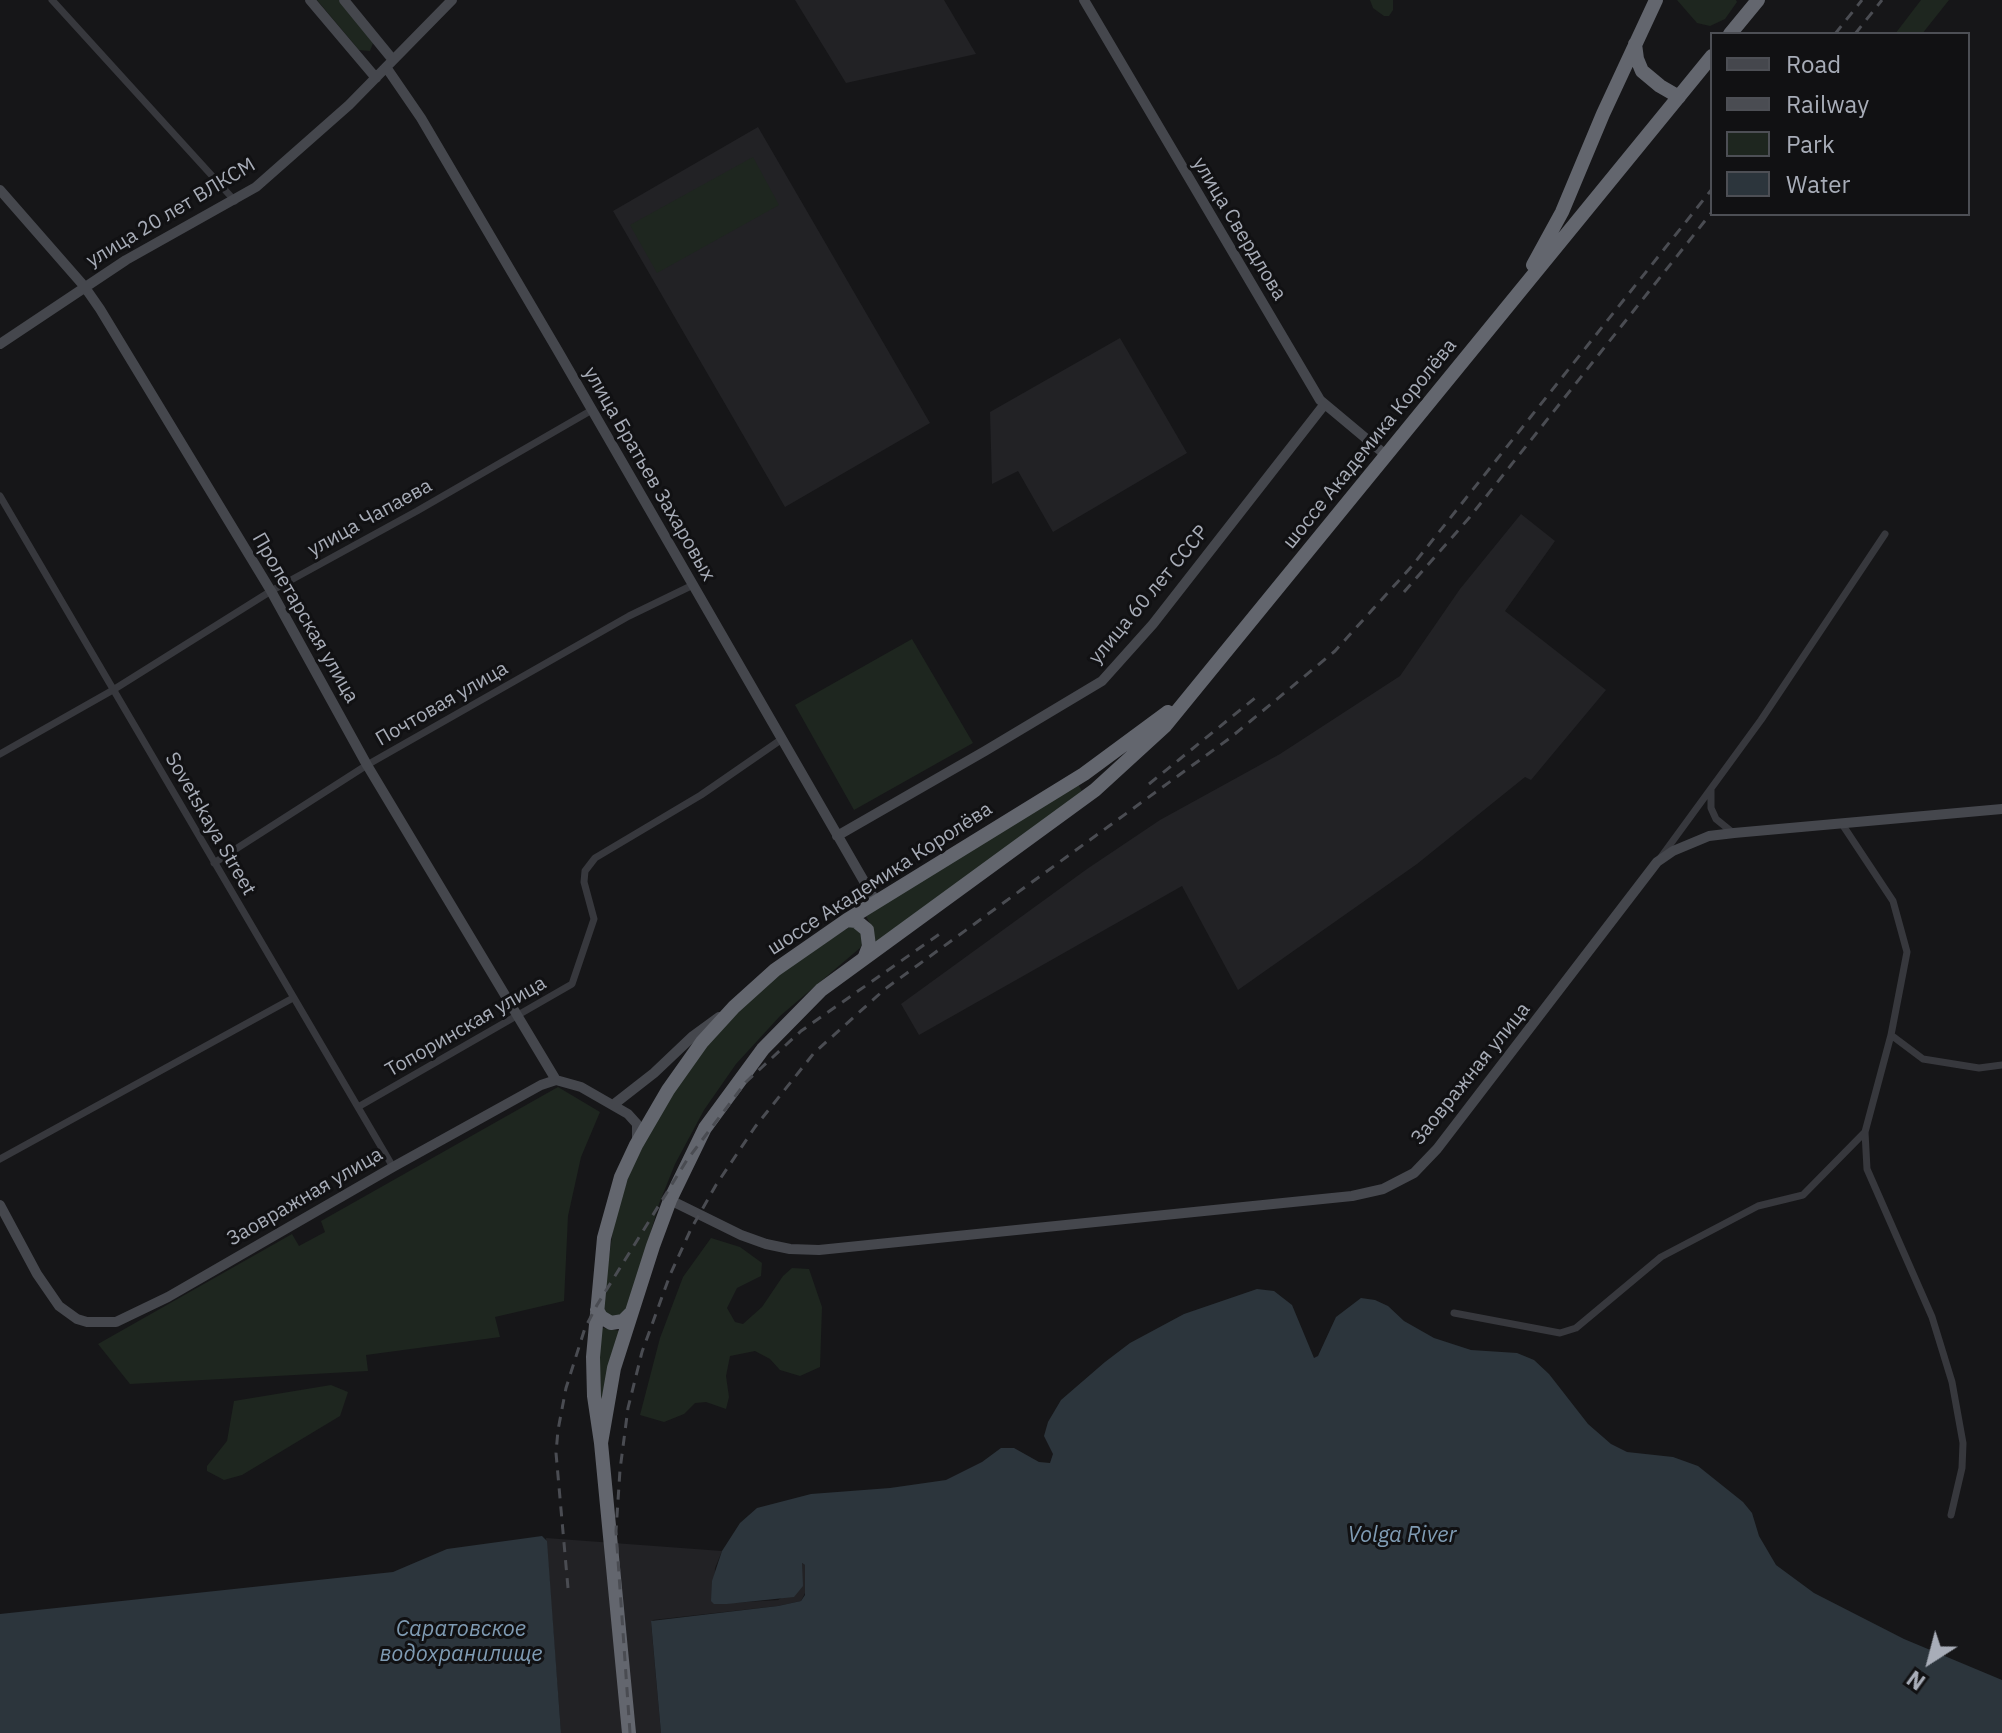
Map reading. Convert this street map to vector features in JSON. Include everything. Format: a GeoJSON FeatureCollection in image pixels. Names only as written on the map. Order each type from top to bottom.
{"type":"FeatureCollection","features":[{"type":"Feature","properties":{"kind":"highway","name":"шоссе Академика Королёва"},"geometry":{"type":"LineString","coordinates":[[1517,293],[1562,212],[1656,0]]}},
{"type":"Feature","properties":{"kind":"highway"},"geometry":{"type":"LineString","coordinates":[[1732,32],[1758,0]]}},
{"type":"Feature","properties":{"kind":"highway"},"geometry":{"type":"LineString","coordinates":[[1634,44],[1642,71],[1679,97]]}},
{"type":"Feature","properties":{"kind":"highway","name":"шоссе Академика Королёва"},"geometry":{"type":"LineString","coordinates":[[601,1443],[614,1368],[670,1200],[705,1128],[763,1049],[821,990],[1095,790],[1165,726],[1710,58]]}},
{"type":"Feature","properties":{"kind":"highway","name":"шоссе Академика Королёва"},"geometry":{"type":"LineString","coordinates":[[601,1443],[593,1370],[604,1238],[609,1215],[621,1177],[636,1145],[683,1066],[734,1007],[775,970],[847,920],[1084,774],[1192,693]]}},
{"type":"Feature","properties":{"kind":"highway"},"geometry":{"type":"LineString","coordinates":[[847,920],[856,921],[867,930],[869,946],[865,956]]}},
{"type":"Feature","properties":{"kind":"highway"},"geometry":{"type":"LineString","coordinates":[[597,1310],[601,1317],[611,1323],[623,1321],[630,1314]]}},
{"type":"Feature","properties":{"kind":"highway"},"geometry":{"type":"LineString","coordinates":[[601,1443],[629,1733]]}},
{"type":"Feature","properties":{"kind":"street"},"geometry":{"type":"LineString","coordinates":[[52,0],[235,201]]}},
{"type":"Feature","properties":{"kind":"street"},"geometry":{"type":"LineString","coordinates":[[310,0],[376,78]]}},
{"type":"Feature","properties":{"kind":"street","name":"улица Братьев Захаровых"},"geometry":{"type":"LineString","coordinates":[[344,0],[389,64],[421,118],[876,902]]}},
{"type":"Feature","properties":{"kind":"street","name":"улица 20 лет ВЛКСМ"},"geometry":{"type":"LineString","coordinates":[[0,344],[84,286],[235,201],[274,173],[376,78],[452,0]]}},
{"type":"Feature","properties":{"kind":"street","name":"улица Свердлова"},"geometry":{"type":"LineString","coordinates":[[1084,0],[1324,405],[1387,456]]}},
{"type":"Feature","properties":{"kind":"street","name":"Пролетарская улица"},"geometry":{"type":"LineString","coordinates":[[0,190],[84,286],[271,591],[367,765],[556,1080]]}},
{"type":"Feature","properties":{"kind":"street","name":"улица 60 лет СССР"},"geometry":{"type":"LineString","coordinates":[[837,836],[1102,681],[1153,624],[1324,405]]}},
{"type":"Feature","properties":{"kind":"street","name":"улица Чапаева"},"geometry":{"type":"LineString","coordinates":[[0,754],[113,690],[271,591],[592,410]]}},
{"type":"Feature","properties":{"kind":"street","name":"Sovetskaya Street"},"geometry":{"type":"LineString","coordinates":[[0,496],[393,1167]]}},
{"type":"Feature","properties":{"kind":"street"},"geometry":{"type":"LineString","coordinates":[[1657,862],[1761,720],[1885,534]]}},
{"type":"Feature","properties":{"kind":"street","name":"Почтовая улица"},"geometry":{"type":"LineString","coordinates":[[214,863],[367,765],[629,616],[693,585]]}},
{"type":"Feature","properties":{"kind":"street","name":"Топоринская улица"},"geometry":{"type":"LineString","coordinates":[[358,1107],[575,980],[594,919],[584,882],[585,871],[595,858],[701,795],[782,739]]}},
{"type":"Feature","properties":{"kind":"street"},"geometry":{"type":"LineString","coordinates":[[1712,788],[1711,808],[1716,819],[1734,833]]}},
{"type":"Feature","properties":{"kind":"street","name":"Заовражная улица"},"geometry":{"type":"LineString","coordinates":[[670,1200],[766,1244],[819,1250],[1352,1196],[1383,1189],[1414,1173],[1437,1149],[1657,862],[1690,843],[1734,833],[2002,809]]}},
{"type":"Feature","properties":{"kind":"street"},"geometry":{"type":"LineString","coordinates":[[1842,824],[1893,901],[1907,952],[1891,1035],[1865,1132],[1867,1169],[1932,1317],[1959,1412],[1962,1468],[1951,1515]]}},
{"type":"Feature","properties":{"kind":"street"},"geometry":{"type":"LineString","coordinates":[[0,1159],[293,998]]}},
{"type":"Feature","properties":{"kind":"street"},"geometry":{"type":"LineString","coordinates":[[613,1105],[654,1073],[693,1036],[734,1007]]}},
{"type":"Feature","properties":{"kind":"street"},"geometry":{"type":"LineString","coordinates":[[1891,1035],[1923,1059],[1979,1068],[2002,1065]]}},
{"type":"Feature","properties":{"kind":"street"},"geometry":{"type":"LineString","coordinates":[[556,1080],[581,1087],[628,1114],[637,1124],[639,1134],[636,1145]]}},
{"type":"Feature","properties":{"kind":"street","name":"Заовражная улица"},"geometry":{"type":"LineString","coordinates":[[0,1205],[37,1274],[59,1306],[77,1319],[101,1324],[116,1322],[137,1314],[393,1167],[541,1085],[556,1080]]}},
{"type":"Feature","properties":{"kind":"street"},"geometry":{"type":"LineString","coordinates":[[1454,1313],[1560,1333],[1576,1328],[1661,1257],[1758,1206],[1803,1195],[1865,1132]]}},
{"type":"Feature","properties":{"kind":"shaded area"},"geometry":{"type":"Polygon","coordinates":[[[795,0],[944,0],[976,54],[846,83],[795,0]]]}},
{"type":"Feature","properties":{"kind":"shaded area"},"geometry":{"type":"Polygon","coordinates":[[[758,127],[930,423],[785,507],[613,211],[758,127]]]}},
{"type":"Feature","properties":{"kind":"shaded area"},"geometry":{"type":"Polygon","coordinates":[[[1120,338],[1187,453],[1053,532],[1018,471],[992,484],[990,412],[1120,338]]]}},
{"type":"Feature","properties":{"kind":"shaded area"},"geometry":{"type":"Polygon","coordinates":[[[1521,514],[1555,541],[1505,611],[1606,690],[1531,780],[1525,777],[1417,864],[1238,990],[1182,886],[919,1035],[901,1004],[1160,820],[1280,754],[1400,676],[1460,589],[1521,514]]]}},
{"type":"Feature","properties":{"kind":"shaded area"},"geometry":{"type":"Polygon","coordinates":[[[546,1538],[722,1551],[715,1568],[714,1604],[778,1600],[802,1586],[802,1563],[805,1565],[807,1589],[801,1601],[778,1606],[653,1620],[661,1733],[561,1733],[546,1538]]]}},
{"type":"Feature","properties":{"kind":"green space"},"geometry":{"type":"Polygon","coordinates":[[[317,0],[339,0],[371,39],[370,51],[359,50],[317,0]]]}},
{"type":"Feature","properties":{"kind":"green space"},"geometry":{"type":"Polygon","coordinates":[[[1370,0],[1393,0],[1393,10],[1389,16],[1384,16],[1373,8],[1370,0]]]}},
{"type":"Feature","properties":{"kind":"green space"},"geometry":{"type":"Polygon","coordinates":[[[1677,0],[1737,2],[1725,19],[1710,26],[1697,23],[1677,0]]]}},
{"type":"Feature","properties":{"kind":"green space"},"geometry":{"type":"Polygon","coordinates":[[[1921,0],[1949,0],[1924,32],[1897,32],[1921,0]]]}},
{"type":"Feature","properties":{"kind":"green space"},"geometry":{"type":"Polygon","coordinates":[[[753,157],[779,205],[657,273],[630,225],[753,157]]]}},
{"type":"Feature","properties":{"kind":"green space"},"geometry":{"type":"Polygon","coordinates":[[[912,639],[973,743],[854,810],[795,705],[912,639]]]}},
{"type":"Feature","properties":{"kind":"green space"},"geometry":{"type":"Polygon","coordinates":[[[1078,784],[1083,793],[873,946],[871,926],[865,914],[1078,784]]]}},
{"type":"Feature","properties":{"kind":"green space"},"geometry":{"type":"Polygon","coordinates":[[[855,926],[863,934],[864,941],[860,948],[780,1016],[736,1064],[704,1110],[675,1164],[659,1204],[628,1309],[616,1318],[605,1313],[602,1302],[616,1211],[654,1119],[708,1043],[755,995],[791,965],[855,926]]]}},
{"type":"Feature","properties":{"kind":"green space"},"geometry":{"type":"Polygon","coordinates":[[[558,1087],[600,1112],[581,1157],[568,1216],[564,1301],[495,1317],[500,1337],[366,1355],[368,1371],[130,1384],[98,1344],[292,1234],[299,1246],[325,1232],[321,1221],[558,1087]]]}},
{"type":"Feature","properties":{"kind":"green space"},"geometry":{"type":"Polygon","coordinates":[[[711,1238],[740,1247],[762,1263],[761,1276],[737,1288],[727,1308],[735,1322],[743,1324],[762,1307],[792,1268],[809,1269],[822,1307],[820,1367],[800,1376],[780,1370],[770,1359],[755,1351],[730,1356],[726,1376],[729,1397],[726,1409],[706,1402],[695,1403],[684,1414],[664,1422],[640,1415],[660,1338],[683,1277],[711,1238]]]}},
{"type":"Feature","properties":{"kind":"green space"},"geometry":{"type":"Polygon","coordinates":[[[598,1327],[620,1331],[602,1419],[598,1327]]]}},
{"type":"Feature","properties":{"kind":"green space"},"geometry":{"type":"Polygon","coordinates":[[[331,1385],[348,1392],[340,1416],[242,1475],[224,1480],[207,1471],[207,1466],[227,1441],[234,1401],[331,1385]]]}},
{"type":"Feature","properties":{"kind":"water","name":"Volga River"},"geometry":{"type":"Polygon","coordinates":[[[1257,1289],[1274,1291],[1292,1305],[1314,1358],[1318,1356],[1336,1317],[1361,1298],[1388,1306],[1404,1321],[1434,1338],[1471,1350],[1517,1353],[1534,1360],[1549,1374],[1588,1424],[1611,1444],[1627,1452],[1673,1457],[1698,1466],[1743,1502],[1752,1513],[1759,1536],[1776,1565],[1814,1593],[1904,1639],[2002,1680],[2002,1733],[661,1733],[651,1621],[778,1606],[801,1601],[805,1595],[805,1565],[802,1563],[803,1586],[794,1597],[727,1604],[711,1601],[712,1581],[722,1551],[740,1523],[757,1508],[811,1494],[946,1480],[982,1462],[1001,1448],[1014,1448],[1039,1462],[1050,1463],[1053,1454],[1044,1436],[1048,1422],[1061,1400],[1105,1362],[1130,1343],[1184,1314],[1257,1289]]]}},
{"type":"Feature","properties":{"kind":"water","name":"Саратовское водохранилище"},"geometry":{"type":"Polygon","coordinates":[[[542,1536],[547,1541],[561,1733],[0,1733],[0,1614],[393,1572],[447,1549],[542,1536]]]}},
{"type":"Feature","properties":{"kind":"railway"},"geometry":{"type":"LineString","coordinates":[[1837,32],[1862,0]]}},
{"type":"Feature","properties":{"kind":"railway"},"geometry":{"type":"LineString","coordinates":[[1857,32],[1882,0]]}},
{"type":"Feature","properties":{"kind":"railway"},"geometry":{"type":"LineString","coordinates":[[630,1733],[616,1531],[628,1408],[642,1352],[670,1275],[716,1185],[755,1127],[814,1053],[885,989],[1230,738],[1335,651],[1412,566],[1710,192]]}},
{"type":"Feature","properties":{"kind":"railway"},"geometry":{"type":"LineString","coordinates":[[1404,592],[1469,518],[1710,215]]}},
{"type":"Feature","properties":{"kind":"railway"},"geometry":{"type":"LineString","coordinates":[[1149,784],[1255,698]]}},
{"type":"Feature","properties":{"kind":"railway"},"geometry":{"type":"LineString","coordinates":[[568,1588],[556,1453],[558,1430],[566,1388],[585,1328],[597,1305],[687,1160],[746,1082],[801,1031],[941,933]]}}]}
